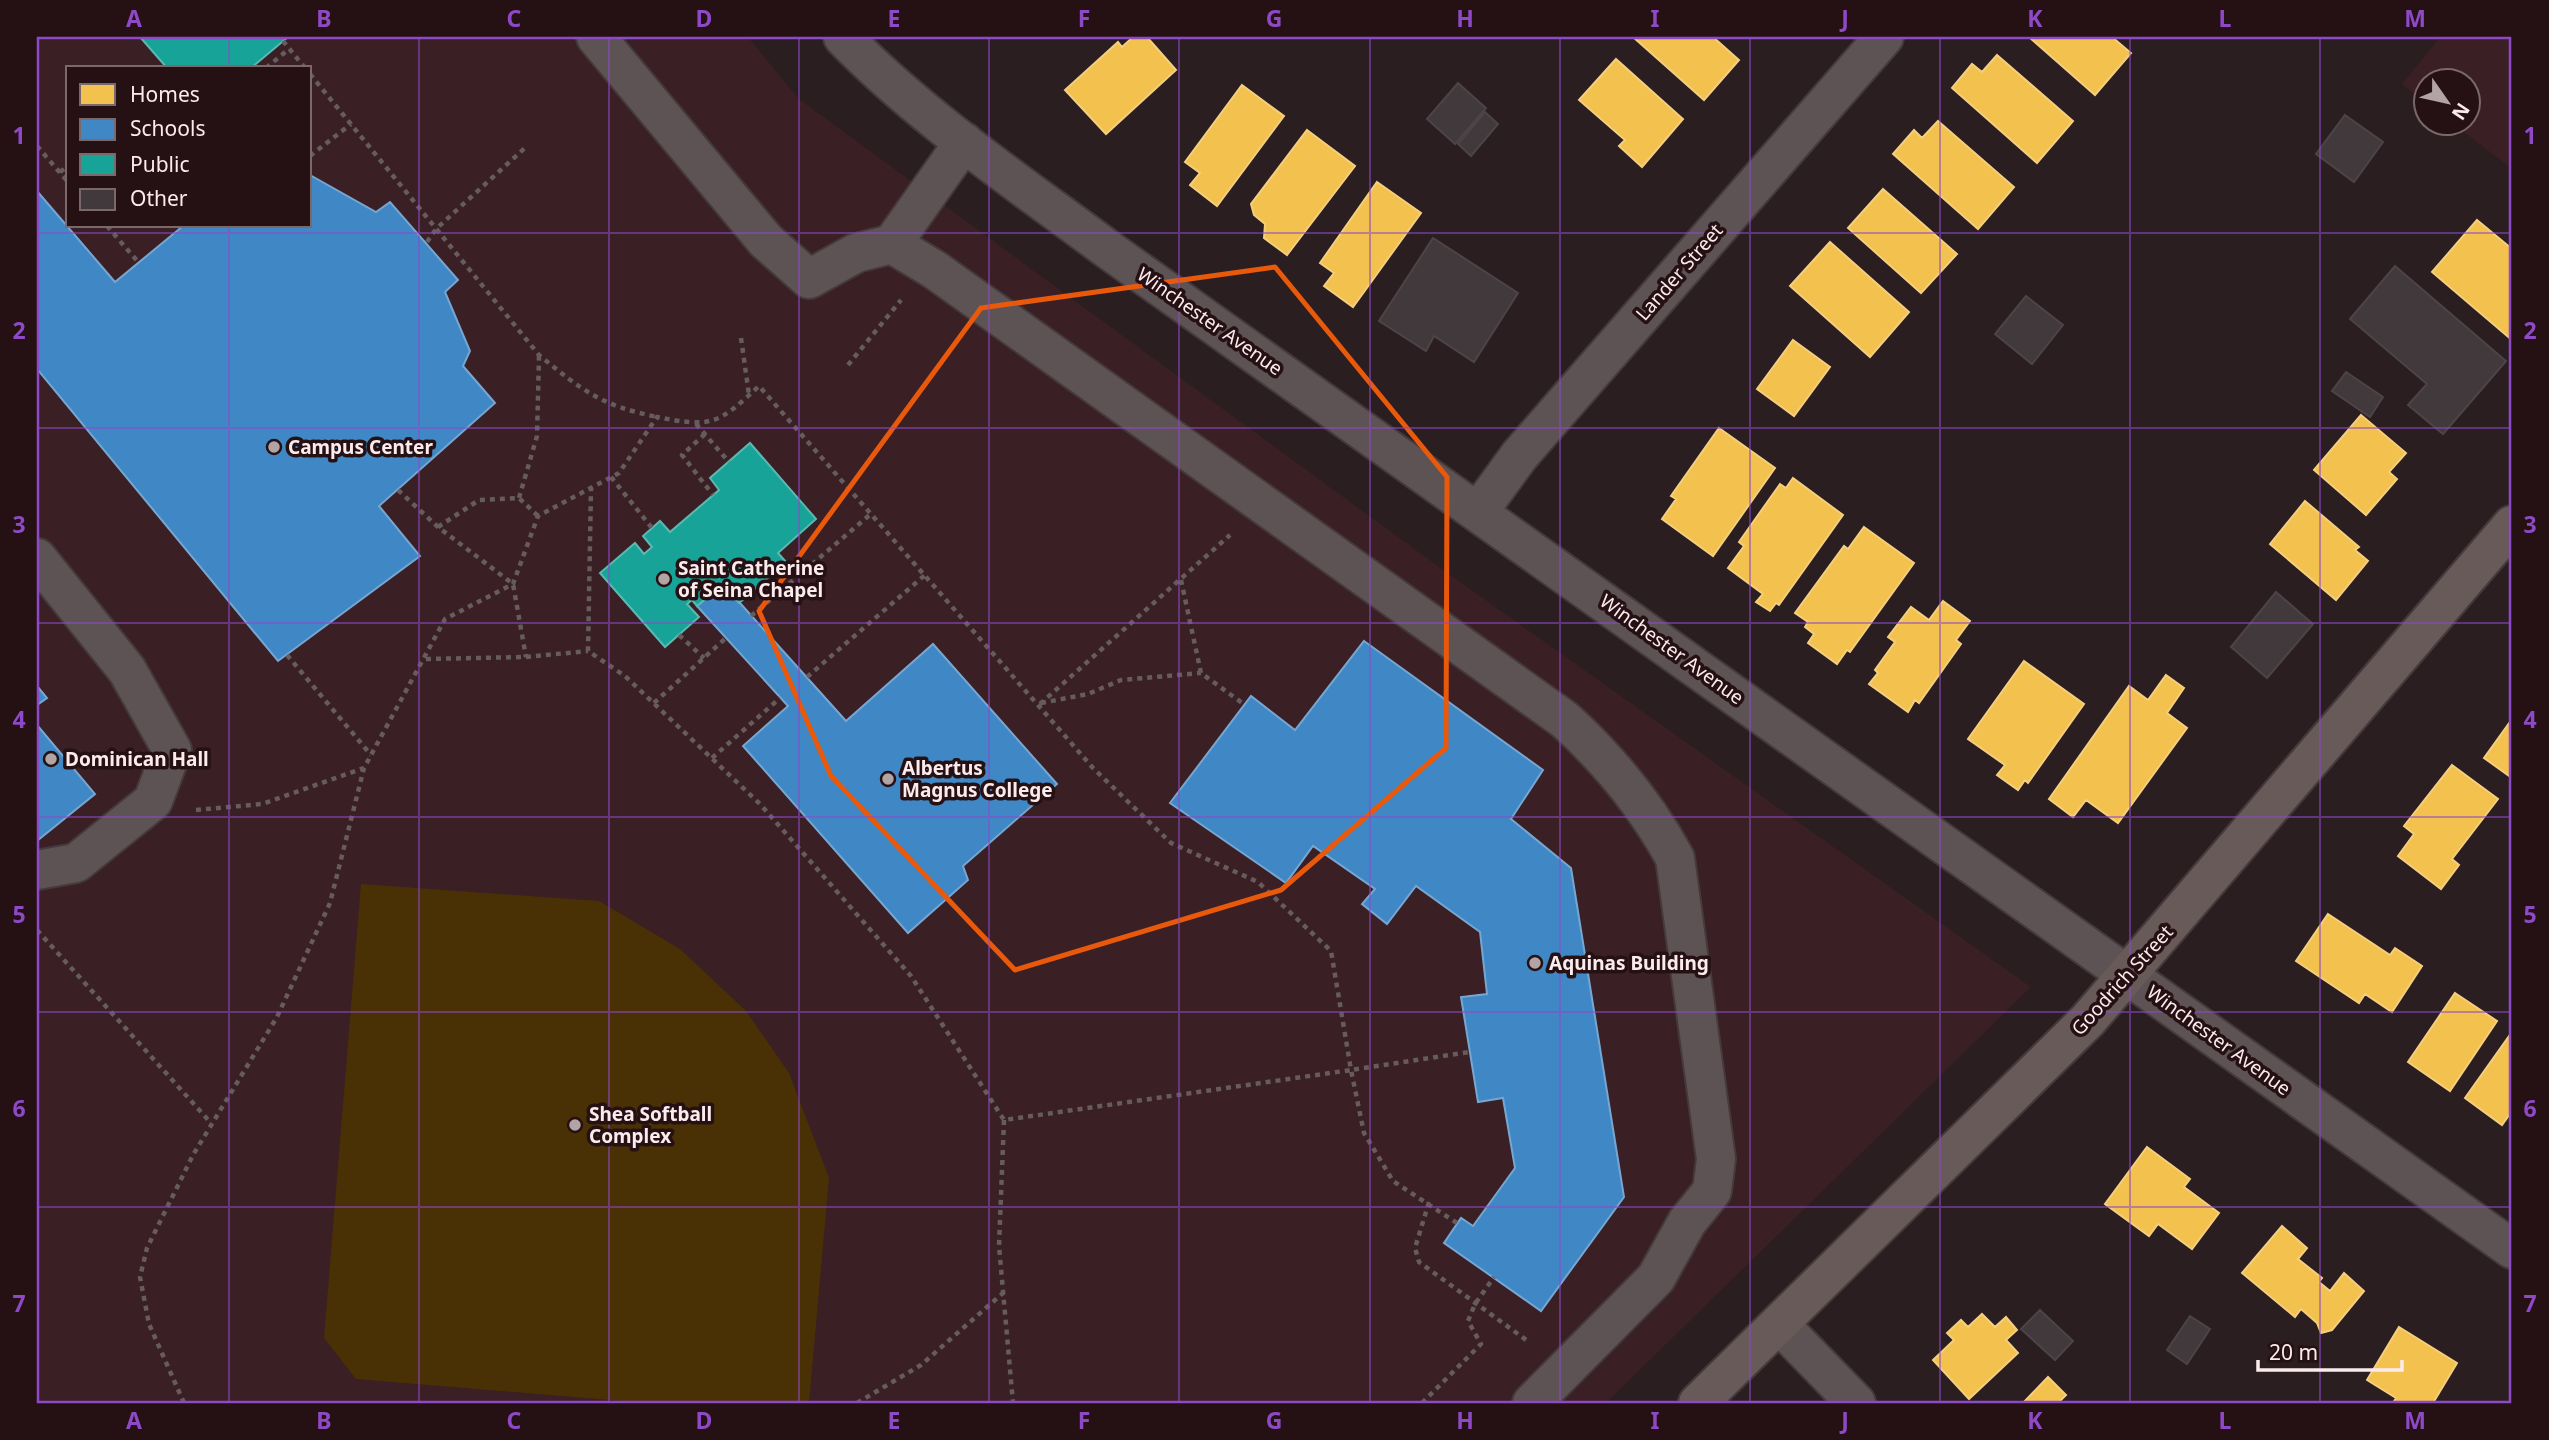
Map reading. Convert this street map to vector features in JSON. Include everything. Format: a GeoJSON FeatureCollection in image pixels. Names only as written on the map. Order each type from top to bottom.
{"type":"FeatureCollection","features":[{"type":"Feature","properties":{"kind":"main road","name":"Goodrich Street"},"geometry":{"type":"LineString","coordinates":[[1698,1403],[2081,1027],[2129,976],[2512,525]]}},
{"type":"Feature","properties":{"kind":"street"},"geometry":{"type":"LineString","coordinates":[[596,37],[766,242],[809,279],[856,253],[892,244],[964,142]]}},
{"type":"Feature","properties":{"kind":"street","name":"Winchester Avenue"},"geometry":{"type":"LineString","coordinates":[[843,37],[879,74],[964,142],[1106,248],[2512,1249]]}},
{"type":"Feature","properties":{"kind":"street","name":"Lander Street"},"geometry":{"type":"LineString","coordinates":[[1479,511],[1519,456],[1884,37]]}},
{"type":"Feature","properties":{"kind":"street"},"geometry":{"type":"LineString","coordinates":[[892,244],[928,266],[1264,503],[1565,720],[1595,747],[1659,829],[1675,858],[1716,1159],[1712,1191],[1687,1222],[1656,1278],[1532,1403]]}},
{"type":"Feature","properties":{"kind":"street"},"geometry":{"type":"LineString","coordinates":[[37,558],[127,670],[172,750],[153,801],[76,863],[37,870]]}},
{"type":"Feature","properties":{"kind":"street"},"geometry":{"type":"LineString","coordinates":[[1779,1324],[1856,1403]]}},
{"type":"Feature","properties":{"kind":"path"},"geometry":{"type":"LineString","coordinates":[[283,41],[303,66]]}},
{"type":"Feature","properties":{"kind":"path"},"geometry":{"type":"LineString","coordinates":[[268,66],[289,49]]}},
{"type":"Feature","properties":{"kind":"path"},"geometry":{"type":"LineString","coordinates":[[312,76],[539,355],[583,391],[618,408],[696,424],[723,418],[759,386],[1040,704],[1093,768],[1171,844],[1258,882],[1331,951],[1364,1133],[1393,1181],[1429,1202],[1457,1223]]}},
{"type":"Feature","properties":{"kind":"path"},"geometry":{"type":"LineString","coordinates":[[312,154],[351,124]]}},
{"type":"Feature","properties":{"kind":"path"},"geometry":{"type":"LineString","coordinates":[[37,146],[66,180]]}},
{"type":"Feature","properties":{"kind":"path"},"geometry":{"type":"LineString","coordinates":[[427,242],[436,229],[527,146]]}},
{"type":"Feature","properties":{"kind":"path"},"geometry":{"type":"LineString","coordinates":[[60,172],[66,168]]}},
{"type":"Feature","properties":{"kind":"path"},"geometry":{"type":"LineString","coordinates":[[109,228],[139,263]]}},
{"type":"Feature","properties":{"kind":"path"},"geometry":{"type":"LineString","coordinates":[[848,365],[928,266]]}},
{"type":"Feature","properties":{"kind":"path"},"geometry":{"type":"LineString","coordinates":[[740,338],[749,395]]}},
{"type":"Feature","properties":{"kind":"path"},"geometry":{"type":"LineString","coordinates":[[519,498],[537,436],[539,355]]}},
{"type":"Feature","properties":{"kind":"path"},"geometry":{"type":"LineString","coordinates":[[526,657],[513,583],[538,516],[619,473],[657,417]]}},
{"type":"Feature","properties":{"kind":"path"},"geometry":{"type":"LineString","coordinates":[[696,424],[729,462]]}},
{"type":"Feature","properties":{"kind":"path"},"geometry":{"type":"LineString","coordinates":[[705,434],[681,455],[713,495]]}},
{"type":"Feature","properties":{"kind":"path"},"geometry":{"type":"LineString","coordinates":[[611,478],[652,528]]}},
{"type":"Feature","properties":{"kind":"path"},"geometry":{"type":"LineString","coordinates":[[588,651],[591,488]]}},
{"type":"Feature","properties":{"kind":"path"},"geometry":{"type":"LineString","coordinates":[[398,490],[438,527],[513,583]]}},
{"type":"Feature","properties":{"kind":"path"},"geometry":{"type":"LineString","coordinates":[[438,527],[479,500],[519,498],[538,516]]}},
{"type":"Feature","properties":{"kind":"path"},"geometry":{"type":"LineString","coordinates":[[1040,704],[1264,503]]}},
{"type":"Feature","properties":{"kind":"path"},"geometry":{"type":"LineString","coordinates":[[751,616],[872,513]]}},
{"type":"Feature","properties":{"kind":"path"},"geometry":{"type":"LineString","coordinates":[[807,677],[925,575]]}},
{"type":"Feature","properties":{"kind":"path"},"geometry":{"type":"LineString","coordinates":[[1181,580],[1201,673]]}},
{"type":"Feature","properties":{"kind":"path"},"geometry":{"type":"LineString","coordinates":[[184,1403],[149,1324],[140,1277],[147,1248],[211,1123],[277,1017],[330,903],[364,768],[445,620],[513,583]]}},
{"type":"Feature","properties":{"kind":"path"},"geometry":{"type":"LineString","coordinates":[[680,635],[704,659]]}},
{"type":"Feature","properties":{"kind":"path"},"geometry":{"type":"LineString","coordinates":[[654,703],[727,638]]}},
{"type":"Feature","properties":{"kind":"path"},"geometry":{"type":"LineString","coordinates":[[426,659],[526,657],[588,651],[625,676],[760,804],[911,976],[1004,1120],[999,1246],[1013,1403]]}},
{"type":"Feature","properties":{"kind":"path"},"geometry":{"type":"LineString","coordinates":[[287,655],[371,755]]}},
{"type":"Feature","properties":{"kind":"path"},"geometry":{"type":"LineString","coordinates":[[1040,704],[1087,694],[1121,681],[1201,673],[1245,705]]}},
{"type":"Feature","properties":{"kind":"path"},"geometry":{"type":"LineString","coordinates":[[712,758],[780,698]]}},
{"type":"Feature","properties":{"kind":"path"},"geometry":{"type":"LineString","coordinates":[[153,801],[203,811],[262,804],[364,768]]}},
{"type":"Feature","properties":{"kind":"path"},"geometry":{"type":"LineString","coordinates":[[37,930],[211,1123]]}},
{"type":"Feature","properties":{"kind":"path"},"geometry":{"type":"LineString","coordinates":[[1004,1120],[1470,1052]]}},
{"type":"Feature","properties":{"kind":"path"},"geometry":{"type":"LineString","coordinates":[[1429,1202],[1415,1248],[1419,1262],[1566,1370]]}},
{"type":"Feature","properties":{"kind":"path"},"geometry":{"type":"LineString","coordinates":[[1422,1403],[1481,1344],[1468,1321],[1475,1304],[1493,1277]]}},
{"type":"Feature","properties":{"kind":"path"},"geometry":{"type":"LineString","coordinates":[[857,1403],[921,1365],[1004,1292]]}},
{"type":"Feature","properties":{"kind":"highlighted area"},"geometry":{"type":"Polygon","coordinates":[[[1275,267],[1447,477],[1446,748],[1281,890],[1015,970],[831,776],[759,611],[981,308],[1275,267]]]}},
{"type":"Feature","properties":{"kind":"shaded area","name":"Albertus Magnus College"},"geometry":{"type":"Polygon","coordinates":[[[37,37],[748,37],[799,99],[1446,572],[2031,987],[1606,1403],[37,1403],[37,37]]]}},
{"type":"Feature","properties":{"kind":"shaded area"},"geometry":{"type":"Polygon","coordinates":[[[2440,37],[2512,37],[2512,169],[2469,136],[2482,136],[2482,66],[2417,66],[2440,37]]]}},
{"type":"Feature","properties":{"kind":"shaded area"},"geometry":{"type":"Polygon","coordinates":[[[2412,72],[2412,92],[2402,84],[2412,72]]]}},
{"type":"Feature","properties":{"kind":"shaded area","name":"Shea Softball Complex"},"geometry":{"type":"Polygon","coordinates":[[[361,884],[599,901],[680,949],[746,1011],[789,1073],[829,1178],[809,1403],[646,1403],[356,1379],[324,1338],[361,884]]]}},
{"type":"Feature","properties":{"kind":"building: Homes"},"geometry":{"type":"Polygon","coordinates":[[[1133,37],[1147,37],[1176,70],[1106,134],[1065,90],[1118,42],[1122,47],[1133,37]]]}},
{"type":"Feature","properties":{"kind":"building: Homes"},"geometry":{"type":"Polygon","coordinates":[[[1633,37],[1713,37],[1739,60],[1704,100],[1633,37]]]}},
{"type":"Feature","properties":{"kind":"building: Homes"},"geometry":{"type":"Polygon","coordinates":[[[2029,37],[2112,37],[2131,53],[2095,95],[2029,37]]]}},
{"type":"Feature","properties":{"kind":"building: Homes"},"geometry":{"type":"Polygon","coordinates":[[[1997,55],[2073,121],[2037,163],[1952,88],[1972,64],[1982,72],[1997,55]]]}},
{"type":"Feature","properties":{"kind":"building: Homes"},"geometry":{"type":"Polygon","coordinates":[[[1616,59],[1683,119],[1642,167],[1619,146],[1625,140],[1579,100],[1616,59]]]}},
{"type":"Feature","properties":{"kind":"building: Homes"},"geometry":{"type":"Polygon","coordinates":[[[1242,85],[1284,116],[1217,206],[1190,185],[1200,173],[1185,162],[1242,85]]]}},
{"type":"Feature","properties":{"kind":"building: Homes"},"geometry":{"type":"Polygon","coordinates":[[[1938,121],[2014,187],[1978,229],[1893,154],[1914,130],[1922,138],[1938,121]]]}},
{"type":"Feature","properties":{"kind":"building: Homes"},"geometry":{"type":"Polygon","coordinates":[[[1307,130],[1355,166],[1287,255],[1264,238],[1265,224],[1254,215],[1251,204],[1307,130]]]}},
{"type":"Feature","properties":{"kind":"building: Homes"},"geometry":{"type":"Polygon","coordinates":[[[1377,182],[1421,213],[1353,307],[1324,286],[1334,273],[1320,263],[1377,182]]]}},
{"type":"Feature","properties":{"kind":"building: Homes"},"geometry":{"type":"Polygon","coordinates":[[[1883,189],[1957,254],[1921,293],[1848,228],[1883,189]]]}},
{"type":"Feature","properties":{"kind":"building: Homes"},"geometry":{"type":"Polygon","coordinates":[[[2477,220],[2512,249],[2512,340],[2432,272],[2477,220]]]}},
{"type":"Feature","properties":{"kind":"building: Homes"},"geometry":{"type":"Polygon","coordinates":[[[1830,242],[1909,312],[1870,357],[1790,286],[1830,242]]]}},
{"type":"Feature","properties":{"kind":"building: Homes"},"geometry":{"type":"Polygon","coordinates":[[[1793,340],[1830,367],[1794,416],[1757,389],[1793,340]]]}},
{"type":"Feature","properties":{"kind":"building: Homes"},"geometry":{"type":"Polygon","coordinates":[[[2361,415],[2406,453],[2389,472],[2397,479],[2366,515],[2314,470],[2361,415]]]}},
{"type":"Feature","properties":{"kind":"building: Homes"},"geometry":{"type":"Polygon","coordinates":[[[1719,428],[1775,468],[1713,556],[1662,519],[1676,499],[1671,496],[1719,428]]]}},
{"type":"Feature","properties":{"kind":"building: Homes"},"geometry":{"type":"Polygon","coordinates":[[[1793,478],[1843,515],[1779,605],[1776,603],[1770,611],[1756,602],[1763,594],[1728,568],[1744,546],[1739,542],[1780,484],[1786,488],[1793,478]]]}},
{"type":"Feature","properties":{"kind":"building: Homes"},"geometry":{"type":"Polygon","coordinates":[[[2305,501],[2359,547],[2355,550],[2368,561],[2336,600],[2270,544],[2305,501]]]}},
{"type":"Feature","properties":{"kind":"building: Homes"},"geometry":{"type":"Polygon","coordinates":[[[1864,527],[1914,563],[1850,652],[1847,650],[1837,664],[1808,643],[1814,634],[1805,627],[1808,622],[1795,613],[1844,546],[1848,549],[1864,527]]]}},
{"type":"Feature","properties":{"kind":"building: Homes"},"geometry":{"type":"Polygon","coordinates":[[[1943,601],[1970,621],[1956,640],[1961,644],[1919,703],[1915,700],[1908,712],[1869,684],[1878,673],[1875,670],[1895,642],[1888,637],[1911,607],[1929,620],[1943,601]]]}},
{"type":"Feature","properties":{"kind":"building: Homes"},"geometry":{"type":"Polygon","coordinates":[[[2024,661],[2084,704],[2028,783],[2025,780],[2018,790],[1997,775],[2005,765],[1968,739],[2024,661]]]}},
{"type":"Feature","properties":{"kind":"building: Homes"},"geometry":{"type":"Polygon","coordinates":[[[2166,675],[2184,688],[2167,713],[2187,728],[2118,823],[2086,800],[2073,817],[2049,799],[2129,686],[2148,700],[2166,675]]]}},
{"type":"Feature","properties":{"kind":"building: Homes"},"geometry":{"type":"Polygon","coordinates":[[[2512,719],[2512,778],[2484,758],[2512,719]]]}},
{"type":"Feature","properties":{"kind":"building: Homes"},"geometry":{"type":"Polygon","coordinates":[[[2452,765],[2498,799],[2452,859],[2459,865],[2441,889],[2398,856],[2414,834],[2404,826],[2452,765]]]}},
{"type":"Feature","properties":{"kind":"building: Homes"},"geometry":{"type":"Polygon","coordinates":[[[2328,914],[2390,955],[2395,948],[2422,966],[2392,1012],[2365,994],[2359,1003],[2296,961],[2328,914]]]}},
{"type":"Feature","properties":{"kind":"building: Homes"},"geometry":{"type":"Polygon","coordinates":[[[2455,993],[2497,1021],[2450,1091],[2408,1062],[2455,993]]]}},
{"type":"Feature","properties":{"kind":"building: Homes"},"geometry":{"type":"Polygon","coordinates":[[[2512,1032],[2512,1111],[2502,1125],[2465,1098],[2512,1032]]]}},
{"type":"Feature","properties":{"kind":"building: Homes"},"geometry":{"type":"Polygon","coordinates":[[[2147,1147],[2190,1179],[2184,1187],[2219,1213],[2192,1249],[2158,1224],[2149,1236],[2105,1204],[2147,1147]]]}},
{"type":"Feature","properties":{"kind":"building: Homes"},"geometry":{"type":"Polygon","coordinates":[[[2282,1226],[2307,1248],[2298,1259],[2322,1278],[2319,1282],[2330,1291],[2344,1273],[2364,1291],[2332,1330],[2321,1333],[2317,1323],[2301,1309],[2295,1317],[2242,1273],[2282,1226]]]}},
{"type":"Feature","properties":{"kind":"building: Homes"},"geometry":{"type":"Polygon","coordinates":[[[1982,1314],[1995,1327],[2006,1317],[2017,1330],[2006,1340],[2018,1353],[1969,1399],[1933,1360],[1954,1340],[1947,1333],[1961,1320],[1968,1327],[1982,1314]]]}},
{"type":"Feature","properties":{"kind":"building: Homes"},"geometry":{"type":"Polygon","coordinates":[[[2399,1327],[2457,1363],[2433,1403],[2393,1403],[2396,1398],[2367,1380],[2399,1327]]]}},
{"type":"Feature","properties":{"kind":"building: Homes"},"geometry":{"type":"Polygon","coordinates":[[[2048,1377],[2066,1395],[2058,1403],[2023,1403],[2048,1377]]]}},
{"type":"Feature","properties":{"kind":"building: Schools","name":"Campus Center"},"geometry":{"type":"Polygon","coordinates":[[[312,176],[376,212],[390,202],[458,280],[445,292],[470,351],[463,366],[495,403],[379,506],[420,556],[278,661],[37,369],[37,191],[115,282],[181,228],[312,228],[312,176]]]}},
{"type":"Feature","properties":{"kind":"building: Schools"},"geometry":{"type":"Polygon","coordinates":[[[723,584],[846,721],[933,644],[1057,784],[963,866],[968,880],[908,933],[743,746],[788,706],[697,606],[723,584]]]}},
{"type":"Feature","properties":{"kind":"building: Schools","name":"Aquinas Building"},"geometry":{"type":"Polygon","coordinates":[[[1364,641],[1543,770],[1511,819],[1571,868],[1624,1197],[1541,1311],[1444,1243],[1461,1218],[1473,1226],[1515,1168],[1503,1098],[1478,1102],[1461,997],[1487,994],[1480,932],[1416,886],[1387,924],[1362,904],[1375,889],[1313,846],[1286,883],[1170,803],[1251,696],[1295,730],[1364,641]]]}},
{"type":"Feature","properties":{"kind":"building: Schools","name":"Dominican Hall"},"geometry":{"type":"Polygon","coordinates":[[[37,686],[47,698],[37,705],[37,686]]]}},
{"type":"Feature","properties":{"kind":"building: Schools","name":"Dominican Hall"},"geometry":{"type":"Polygon","coordinates":[[[37,725],[95,794],[37,841],[37,725]]]}},
{"type":"Feature","properties":{"kind":"building: Public"},"geometry":{"type":"Polygon","coordinates":[[[140,37],[288,37],[253,66],[165,66],[140,37]]]}},
{"type":"Feature","properties":{"kind":"building: Public"},"geometry":{"type":"Polygon","coordinates":[[[750,443],[816,519],[778,553],[786,562],[739,603],[723,584],[697,606],[692,600],[687,604],[699,617],[665,647],[600,573],[635,543],[644,554],[652,547],[643,536],[660,521],[670,532],[719,490],[710,478],[750,443]]]}},
{"type":"Feature","properties":{"kind":"building: Other"},"geometry":{"type":"Polygon","coordinates":[[[1458,83],[1486,108],[1455,144],[1427,119],[1458,83]]]}},
{"type":"Feature","properties":{"kind":"building: Other"},"geometry":{"type":"Polygon","coordinates":[[[1485,112],[1498,124],[1471,156],[1458,144],[1485,112]]]}},
{"type":"Feature","properties":{"kind":"building: Other"},"geometry":{"type":"Polygon","coordinates":[[[2345,115],[2383,142],[2354,182],[2316,154],[2345,115]]]}},
{"type":"Feature","properties":{"kind":"building: Other"},"geometry":{"type":"Polygon","coordinates":[[[1433,238],[1518,293],[1474,362],[1434,336],[1426,351],[1379,321],[1433,238]]]}},
{"type":"Feature","properties":{"kind":"building: Other"},"geometry":{"type":"Polygon","coordinates":[[[2395,266],[2506,361],[2443,434],[2408,405],[2427,384],[2350,319],[2395,266]]]}},
{"type":"Feature","properties":{"kind":"building: Other"},"geometry":{"type":"Polygon","coordinates":[[[2026,296],[2063,325],[2032,364],[1995,334],[2026,296]]]}},
{"type":"Feature","properties":{"kind":"building: Other"},"geometry":{"type":"Polygon","coordinates":[[[2346,372],[2383,397],[2370,417],[2332,391],[2346,372]]]}},
{"type":"Feature","properties":{"kind":"building: Other"},"geometry":{"type":"Polygon","coordinates":[[[2276,592],[2313,624],[2267,678],[2231,647],[2276,592]]]}},
{"type":"Feature","properties":{"kind":"building: Other"},"geometry":{"type":"Polygon","coordinates":[[[2040,1310],[2073,1341],[2055,1360],[2021,1329],[2040,1310]]]}},
{"type":"Feature","properties":{"kind":"building: Other"},"geometry":{"type":"Polygon","coordinates":[[[2190,1316],[2210,1329],[2187,1364],[2167,1350],[2190,1316]]]}},
{"type":"Feature","properties":{"kind":"place","name":"Campus Center"},"geometry":{"type":"Point","coordinates":[274,447]}},
{"type":"Feature","properties":{"kind":"place","name":"Saint Catherine of Seina Chapel"},"geometry":{"type":"Point","coordinates":[664,579]}},
{"type":"Feature","properties":{"kind":"place","name":"Dominican Hall"},"geometry":{"type":"Point","coordinates":[51,759]}},
{"type":"Feature","properties":{"kind":"place","name":"Albertus Magnus College"},"geometry":{"type":"Point","coordinates":[888,779]}},
{"type":"Feature","properties":{"kind":"place","name":"Aquinas Building"},"geometry":{"type":"Point","coordinates":[1535,963]}},
{"type":"Feature","properties":{"kind":"place","name":"Shea Softball Complex"},"geometry":{"type":"Point","coordinates":[575,1125]}}]}
